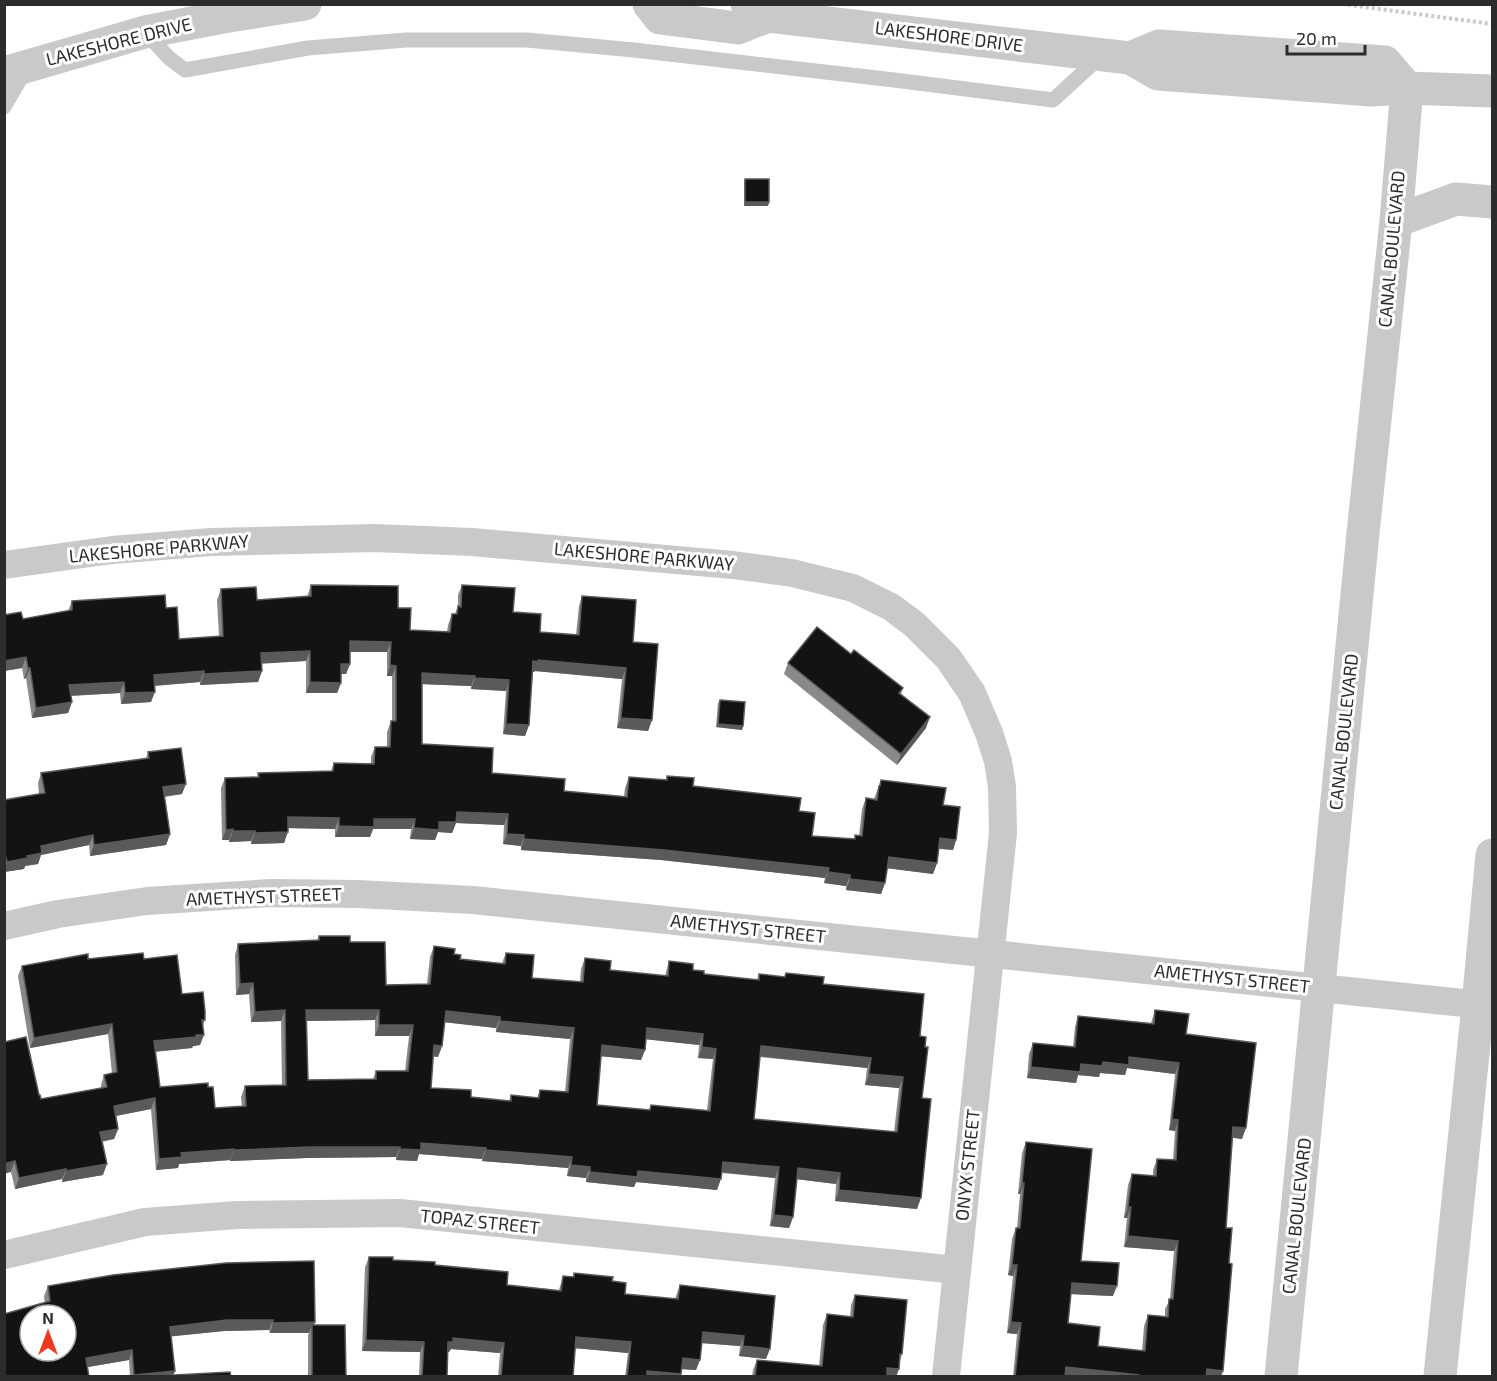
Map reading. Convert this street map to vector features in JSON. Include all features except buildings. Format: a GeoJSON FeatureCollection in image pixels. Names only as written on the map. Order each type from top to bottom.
{"type":"FeatureCollection","features":[{"type":"Feature","properties":{"kind":"street","name":"LAKESHORE DRIVE"},"geometry":{"type":"LineString","coordinates":[[16,70],[145,32],[305,4]]}},
{"type":"Feature","properties":{"kind":"street","name":"LAKESHORE DRIVE"},"geometry":{"type":"LineString","coordinates":[[649,4],[660,18],[738,28],[758,10],[1116,57],[1158,74],[1371,90],[1407,88],[1492,91]]}},
{"type":"Feature","properties":{"kind":"street","name":"CANAL BOULEVARD"},"geometry":{"type":"LineString","coordinates":[[1281,1377],[1362,544],[1396,221],[1407,88]]}},
{"type":"Feature","properties":{"kind":"street"},"geometry":{"type":"LineString","coordinates":[[1396,221],[1456,199],[1492,202]]}},
{"type":"Feature","properties":{"kind":"street","name":"LAKESHORE PARKWAY"},"geometry":{"type":"LineString","coordinates":[[4,565],[112,550],[211,542],[375,538],[472,542],[733,565],[792,573],[853,588],[891,607],[914,624],[948,658],[972,693],[989,733],[998,761],[1002,787],[1003,833],[990,954]]}},
{"type":"Feature","properties":{"kind":"street"},"geometry":{"type":"LineString","coordinates":[[1440,1377],[1485,1006],[1492,855]]}},
{"type":"Feature","properties":{"kind":"street","name":"AMETHYST STREET"},"geometry":{"type":"LineString","coordinates":[[4,926],[147,901],[270,893],[357,894],[473,900],[1485,1006]]}},
{"type":"Feature","properties":{"kind":"street","name":"ONYX STREET"},"geometry":{"type":"LineString","coordinates":[[946,1377],[990,954]]}},
{"type":"Feature","properties":{"kind":"street","name":"TOPAZ STREET"},"geometry":{"type":"LineString","coordinates":[[4,1255],[146,1222],[237,1215],[400,1214],[957,1270]]}},
{"type":"Feature","properties":{"kind":"lane"},"geometry":{"type":"LineString","coordinates":[[145,32],[169,58],[185,70],[308,48],[406,40],[526,40],[634,50],[1053,100],[1116,57]]}},
{"type":"Feature","properties":{"kind":"lane"},"geometry":{"type":"LineString","coordinates":[[4,107],[16,70]]}},
{"type":"Feature","properties":{"kind":"path"},"geometry":{"type":"LineString","coordinates":[[1342,4],[1492,24]]}}]}
